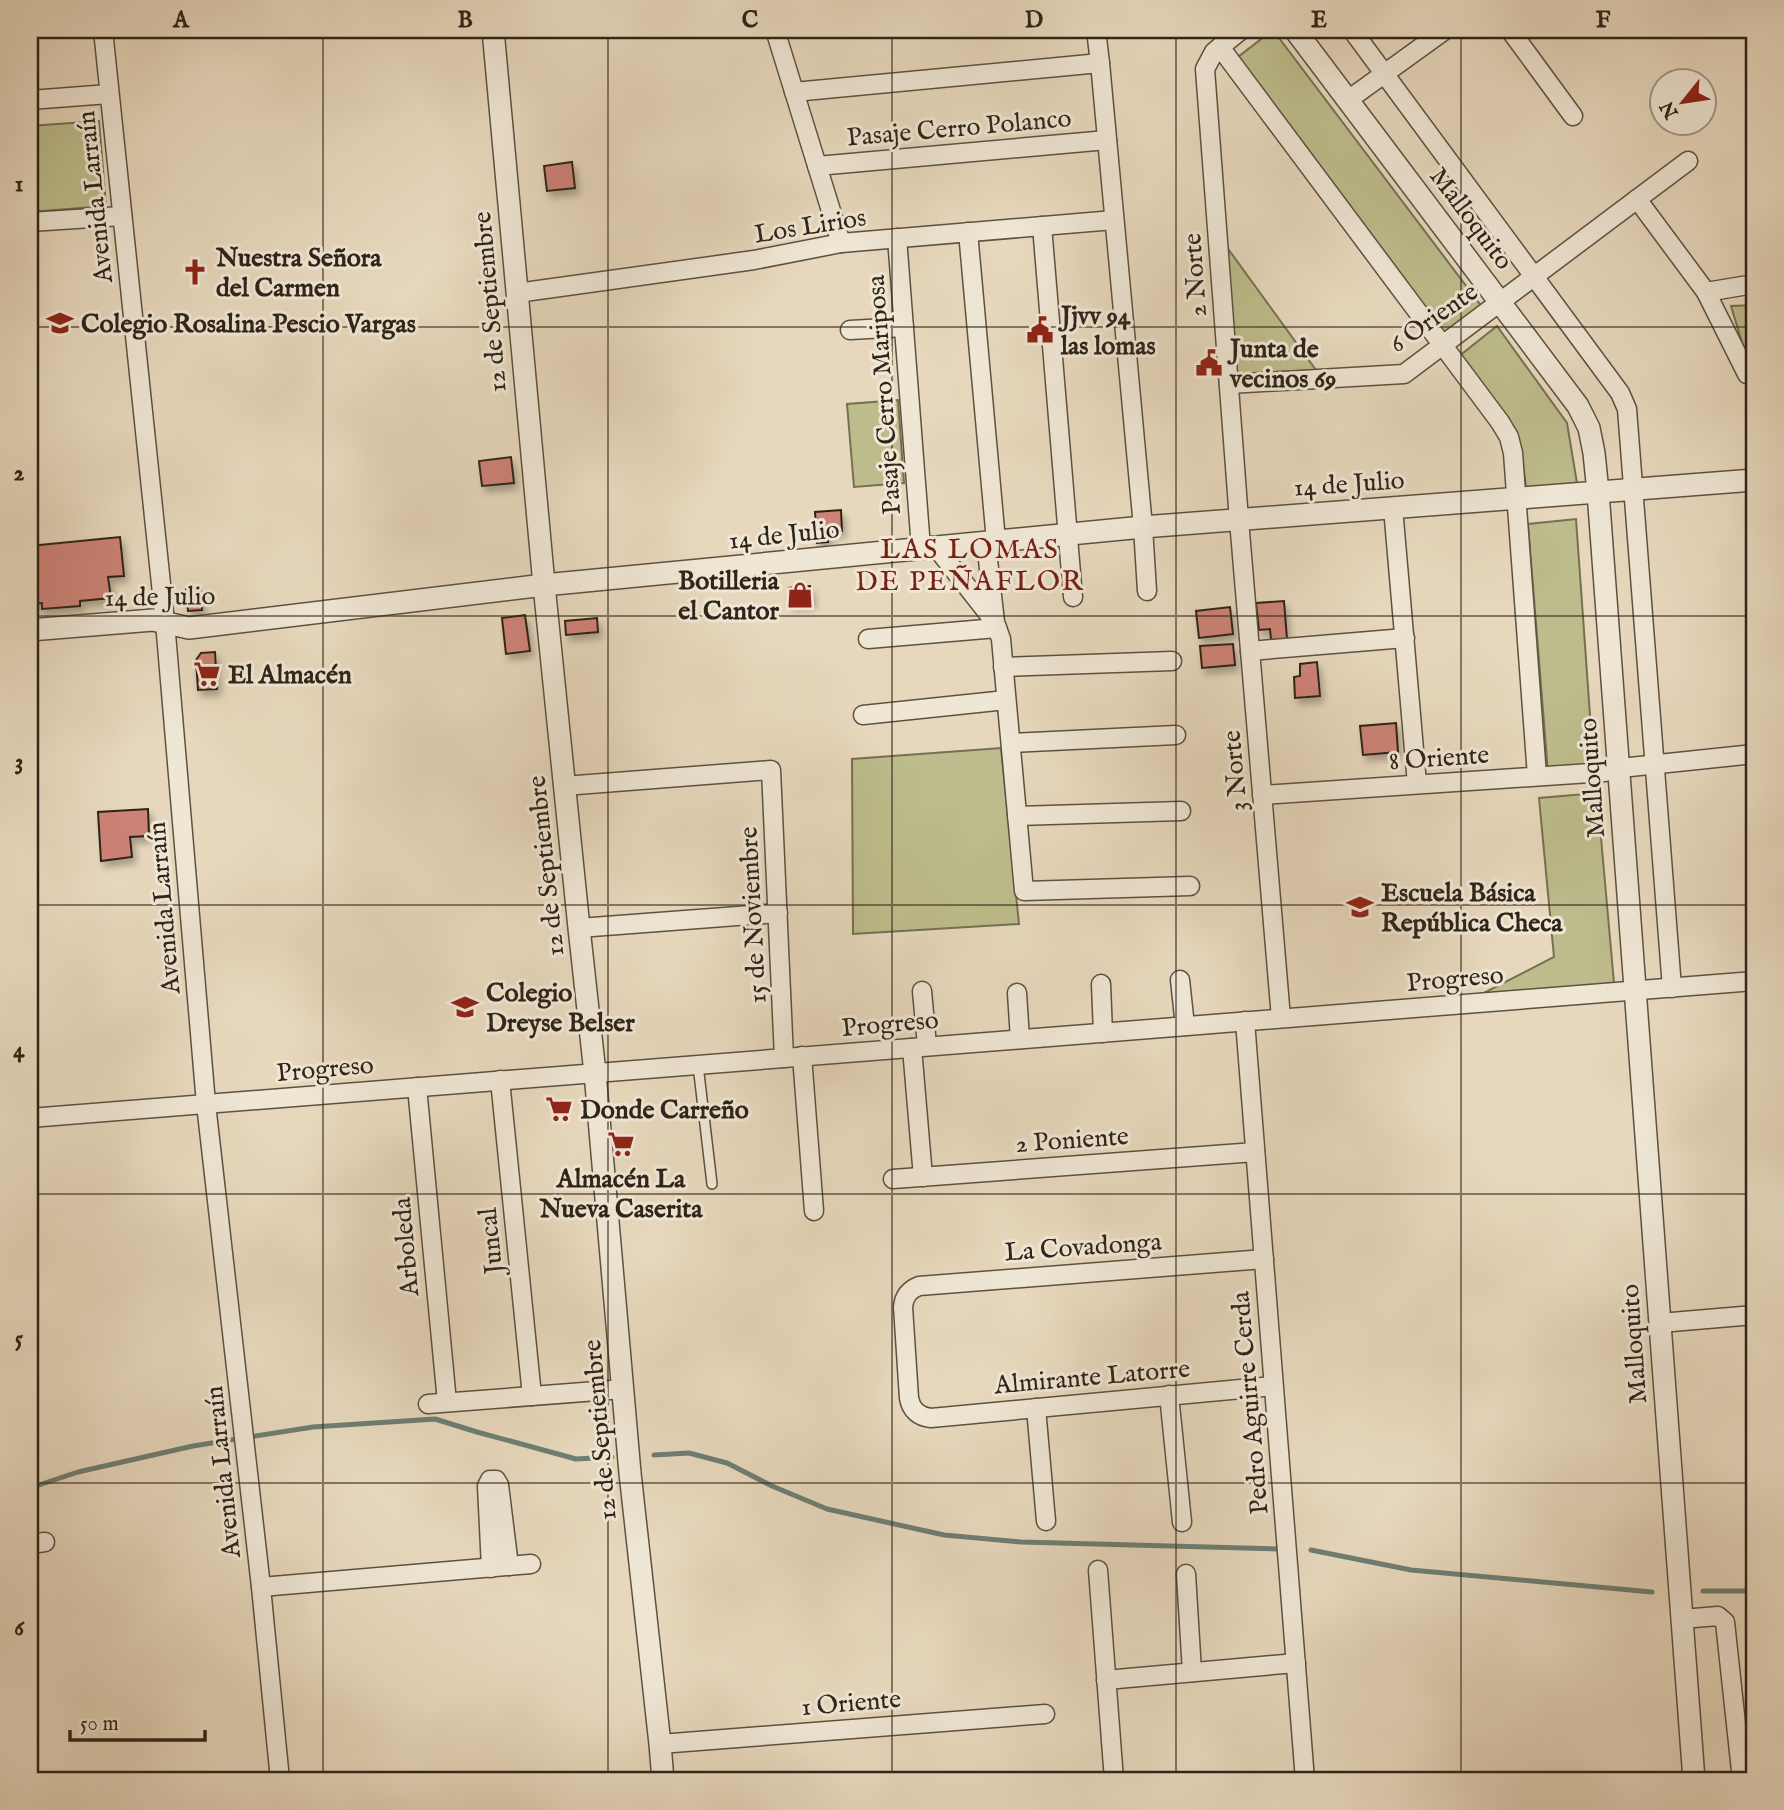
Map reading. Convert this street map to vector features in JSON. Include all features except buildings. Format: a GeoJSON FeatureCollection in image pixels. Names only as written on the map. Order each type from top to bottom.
{"type":"FeatureCollection","features":[{"type":"Feature","properties":{"kind":"street","name":"Avenida Larraín"},"geometry":{"type":"LineString","coordinates":[[103,30],[165,622],[206,1104],[261,1587],[280,1780]]}},
{"type":"Feature","properties":{"kind":"street","name":"12 de Septiembre"},"geometry":{"type":"LineString","coordinates":[[493,30],[544,585],[595,1073],[630,1472],[663,1780]]}},
{"type":"Feature","properties":{"kind":"street"},"geometry":{"type":"LineString","coordinates":[[775,30],[841,243]]}},
{"type":"Feature","properties":{"kind":"street"},"geometry":{"type":"LineString","coordinates":[[1096,30],[1147,591]]}},
{"type":"Feature","properties":{"kind":"street"},"geometry":{"type":"LineString","coordinates":[[1220,47],[1241,30]]}},
{"type":"Feature","properties":{"kind":"street","name":"Malloquito"},"geometry":{"type":"LineString","coordinates":[[1295,30],[1578,406],[1589,428],[1598,492],[1694,1780]]}},
{"type":"Feature","properties":{"kind":"street"},"geometry":{"type":"LineString","coordinates":[[1352,30],[1623,397],[1627,409],[1672,988]]}},
{"type":"Feature","properties":{"kind":"street"},"geometry":{"type":"LineString","coordinates":[[1348,100],[1445,30]]}},
{"type":"Feature","properties":{"kind":"street"},"geometry":{"type":"LineString","coordinates":[[1510,30],[1573,116]]}},
{"type":"Feature","properties":{"kind":"street","name":"2 Norte"},"geometry":{"type":"LineString","coordinates":[[1220,47],[1214,52],[1205,69],[1239,520]]}},
{"type":"Feature","properties":{"kind":"street","name":"Malloquito"},"geometry":{"type":"LineString","coordinates":[[1220,47],[1509,437],[1513,453],[1537,776]]}},
{"type":"Feature","properties":{"kind":"street"},"geometry":{"type":"LineString","coordinates":[[794,92],[1100,63]]}},
{"type":"Feature","properties":{"kind":"street"},"geometry":{"type":"LineString","coordinates":[[30,100],[109,94]]}},
{"type":"Feature","properties":{"kind":"street","name":"Pasaje Cerro Polanco"},"geometry":{"type":"LineString","coordinates":[[817,166],[1107,140]]}},
{"type":"Feature","properties":{"kind":"street","name":"6 Oriente"},"geometry":{"type":"LineString","coordinates":[[1229,384],[1404,374],[1688,161]]}},
{"type":"Feature","properties":{"kind":"street"},"geometry":{"type":"LineString","coordinates":[[1637,199],[1706,292],[1747,374],[1754,374]]}},
{"type":"Feature","properties":{"kind":"street"},"geometry":{"type":"LineString","coordinates":[[30,222],[122,216]]}},
{"type":"Feature","properties":{"kind":"street","name":"Los Lirios"},"geometry":{"type":"LineString","coordinates":[[517,293],[754,260],[841,243],[1114,220]]}},
{"type":"Feature","properties":{"kind":"street"},"geometry":{"type":"LineString","coordinates":[[1042,226],[1073,597]]}},
{"type":"Feature","properties":{"kind":"street"},"geometry":{"type":"LineString","coordinates":[[968,232],[996,625],[1001,639],[1024,891],[1190,886]]}},
{"type":"Feature","properties":{"kind":"street","name":"Pasaje Cerro Mariposa"},"geometry":{"type":"LineString","coordinates":[[897,238],[928,548]]}},
{"type":"Feature","properties":{"kind":"street"},"geometry":{"type":"LineString","coordinates":[[1706,292],[1754,284]]}},
{"type":"Feature","properties":{"kind":"street"},"geometry":{"type":"LineString","coordinates":[[850,330],[904,327]]}},
{"type":"Feature","properties":{"kind":"street","name":"14 de Julio"},"geometry":{"type":"LineString","coordinates":[[30,630],[153,620],[189,628],[544,585],[1067,534],[1754,480]]}},
{"type":"Feature","properties":{"kind":"street"},"geometry":{"type":"LineString","coordinates":[[1393,508],[1417,785]]}},
{"type":"Feature","properties":{"kind":"street","name":"3 Norte"},"geometry":{"type":"LineString","coordinates":[[1239,520],[1281,1018]]}},
{"type":"Feature","properties":{"kind":"street"},"geometry":{"type":"LineString","coordinates":[[928,548],[996,625]]}},
{"type":"Feature","properties":{"kind":"street"},"geometry":{"type":"LineString","coordinates":[[868,639],[996,625]]}},
{"type":"Feature","properties":{"kind":"street"},"geometry":{"type":"LineString","coordinates":[[1250,651],[1405,638]]}},
{"type":"Feature","properties":{"kind":"street"},"geometry":{"type":"LineString","coordinates":[[1003,667],[1172,661]]}},
{"type":"Feature","properties":{"kind":"street"},"geometry":{"type":"LineString","coordinates":[[863,715],[1006,701]]}},
{"type":"Feature","properties":{"kind":"street"},"geometry":{"type":"LineString","coordinates":[[1011,743],[1176,735]]}},
{"type":"Feature","properties":{"kind":"street","name":"8 Oriente"},"geometry":{"type":"LineString","coordinates":[[1262,795],[1605,772],[1754,754]]}},
{"type":"Feature","properties":{"kind":"street","name":"15 de Noviembre"},"geometry":{"type":"LineString","coordinates":[[564,786],[771,769],[778,913],[793,1057],[814,1211]]}},
{"type":"Feature","properties":{"kind":"street"},"geometry":{"type":"LineString","coordinates":[[1017,816],[1181,810]]}},
{"type":"Feature","properties":{"kind":"street"},"geometry":{"type":"LineString","coordinates":[[579,928],[778,913]]}},
{"type":"Feature","properties":{"kind":"street"},"geometry":{"type":"LineString","coordinates":[[1180,980],[1185,1026]]}},
{"type":"Feature","properties":{"kind":"street","name":"Progreso"},"geometry":{"type":"LineString","coordinates":[[30,1118],[1754,981]]}},
{"type":"Feature","properties":{"kind":"street"},"geometry":{"type":"LineString","coordinates":[[1101,984],[1102,1033]]}},
{"type":"Feature","properties":{"kind":"street"},"geometry":{"type":"LineString","coordinates":[[922,991],[920,1047],[923,1177]]}},
{"type":"Feature","properties":{"kind":"street"},"geometry":{"type":"LineString","coordinates":[[1017,993],[1020,1039]]}},
{"type":"Feature","properties":{"kind":"street","name":"Pedro Aguirre Cerda"},"geometry":{"type":"LineString","coordinates":[[1244,1021],[1305,1780]]}},
{"type":"Feature","properties":{"kind":"street","name":"Juncal"},"geometry":{"type":"LineString","coordinates":[[500,1080],[532,1396]]}},
{"type":"Feature","properties":{"kind":"street","name":"Arboleda"},"geometry":{"type":"LineString","coordinates":[[417,1087],[438,1403],[532,1396]]}},
{"type":"Feature","properties":{"kind":"street","name":"2 Poniente"},"geometry":{"type":"LineString","coordinates":[[893,1179],[1255,1152]]}},
{"type":"Feature","properties":{"kind":"street","name":"La Covadonga"},"geometry":{"type":"LineString","coordinates":[[916,1412],[909,1398],[903,1307],[908,1292],[919,1286],[1264,1259]]}},
{"type":"Feature","properties":{"kind":"street"},"geometry":{"type":"LineString","coordinates":[[1660,1323],[1754,1315]]}},
{"type":"Feature","properties":{"kind":"street","name":"Almirante Latorre"},"geometry":{"type":"LineString","coordinates":[[916,1412],[931,1418],[1273,1386]]}},
{"type":"Feature","properties":{"kind":"street"},"geometry":{"type":"LineString","coordinates":[[532,1396],[623,1389]]}},
{"type":"Feature","properties":{"kind":"street"},"geometry":{"type":"LineString","coordinates":[[1170,1395],[1182,1522]]}},
{"type":"Feature","properties":{"kind":"street"},"geometry":{"type":"LineString","coordinates":[[1036,1408],[1046,1521]]}},
{"type":"Feature","properties":{"kind":"street"},"geometry":{"type":"LineString","coordinates":[[261,1587],[531,1564]]}},
{"type":"Feature","properties":{"kind":"street"},"geometry":{"type":"LineString","coordinates":[[1098,1570],[1114,1780]]}},
{"type":"Feature","properties":{"kind":"street"},"geometry":{"type":"LineString","coordinates":[[1186,1574],[1192,1672]]}},
{"type":"Feature","properties":{"kind":"street"},"geometry":{"type":"LineString","coordinates":[[1682,1619],[1718,1616],[1725,1622],[1742,1780]]}},
{"type":"Feature","properties":{"kind":"street"},"geometry":{"type":"LineString","coordinates":[[1106,1680],[1296,1663]]}},
{"type":"Feature","properties":{"kind":"street","name":"1 Oriente"},"geometry":{"type":"LineString","coordinates":[[660,1744],[1045,1714]]}},
{"type":"Feature","properties":{"kind":"lane"},"geometry":{"type":"LineString","coordinates":[[698,1065],[712,1184]]}},
{"type":"Feature","properties":{"kind":"shaded area"},"geometry":{"type":"Polygon","coordinates":[[[1273,30],[1482,307],[1444,337],[1234,60],[1273,30]]]}},
{"type":"Feature","properties":{"kind":"shaded area"},"geometry":{"type":"Polygon","coordinates":[[[99,121],[106,206],[30,212],[30,126],[99,121]]]}},
{"type":"Feature","properties":{"kind":"shaded area"},"geometry":{"type":"Polygon","coordinates":[[[1226,246],[1316,370],[1232,374],[1226,246]]]}},
{"type":"Feature","properties":{"kind":"shaded area"},"geometry":{"type":"Polygon","coordinates":[[[1754,305],[1754,369],[1750,369],[1731,306],[1754,305]]]}},
{"type":"Feature","properties":{"kind":"shaded area"},"geometry":{"type":"Polygon","coordinates":[[[1497,326],[1567,423],[1578,489],[1527,494],[1520,444],[1458,357],[1497,326]]]}},
{"type":"Feature","properties":{"kind":"shaded area"},"geometry":{"type":"Polygon","coordinates":[[[898,400],[904,483],[854,487],[847,404],[898,400]]]}},
{"type":"Feature","properties":{"kind":"shaded area"},"geometry":{"type":"Polygon","coordinates":[[[1576,519],[1594,771],[1548,773],[1528,524],[1576,519]]]}},
{"type":"Feature","properties":{"kind":"shaded area"},"geometry":{"type":"Polygon","coordinates":[[[1001,748],[1019,924],[853,934],[852,759],[1001,748]]]}},
{"type":"Feature","properties":{"kind":"shaded area"},"geometry":{"type":"Polygon","coordinates":[[[1597,793],[1614,983],[1478,996],[1554,957],[1539,798],[1597,793]]]}},
{"type":"Feature","properties":{"kind":"waterway"},"geometry":{"type":"LineString","coordinates":[[30,1488],[78,1472],[193,1446],[313,1427],[435,1419],[576,1459],[612,1457]]}},
{"type":"Feature","properties":{"kind":"waterway"},"geometry":{"type":"LineString","coordinates":[[654,1455],[689,1453],[727,1463],[827,1509],[944,1535],[1021,1542],[1278,1549]]}},
{"type":"Feature","properties":{"kind":"waterway"},"geometry":{"type":"LineString","coordinates":[[1311,1550],[1411,1570],[1652,1592]]}},
{"type":"Feature","properties":{"kind":"waterway"},"geometry":{"type":"LineString","coordinates":[[1703,1591],[1754,1591]]}},
{"type":"Feature","properties":{"kind":"place","name":"Nuestra Señora del Carmen"},"geometry":{"type":"Point","coordinates":[195,272]}},
{"type":"Feature","properties":{"kind":"place","name":"Colegio Rosalina Pescio Vargas"},"geometry":{"type":"Point","coordinates":[60,323]}},
{"type":"Feature","properties":{"kind":"place","name":"Jjvv 94 las lomas"},"geometry":{"type":"Point","coordinates":[1040,330]}},
{"type":"Feature","properties":{"kind":"place","name":"Junta de vecinos 69"},"geometry":{"type":"Point","coordinates":[1209,363]}},
{"type":"Feature","properties":{"kind":"place","name":"Botilleria el Cantor"},"geometry":{"type":"Point","coordinates":[800,595]}},
{"type":"Feature","properties":{"kind":"place","name":"El Almacén"},"geometry":{"type":"Point","coordinates":[207,674]}},
{"type":"Feature","properties":{"kind":"place","name":"Escuela Básica República Checa"},"geometry":{"type":"Point","coordinates":[1360,907]}},
{"type":"Feature","properties":{"kind":"place","name":"Colegio Dreyse Belser"},"geometry":{"type":"Point","coordinates":[465,1007]}},
{"type":"Feature","properties":{"kind":"place","name":"Donde Carreño"},"geometry":{"type":"Point","coordinates":[559,1109]}},
{"type":"Feature","properties":{"kind":"place","name":"Almacén La Nueva Caserita"},"geometry":{"type":"Point","coordinates":[621,1144]}},
{"type":"Feature","properties":{"kind":"district","name":"LAS LOMAS DE PEÑAFLOR"},"geometry":{"type":"Point","coordinates":[970,564]}}]}
